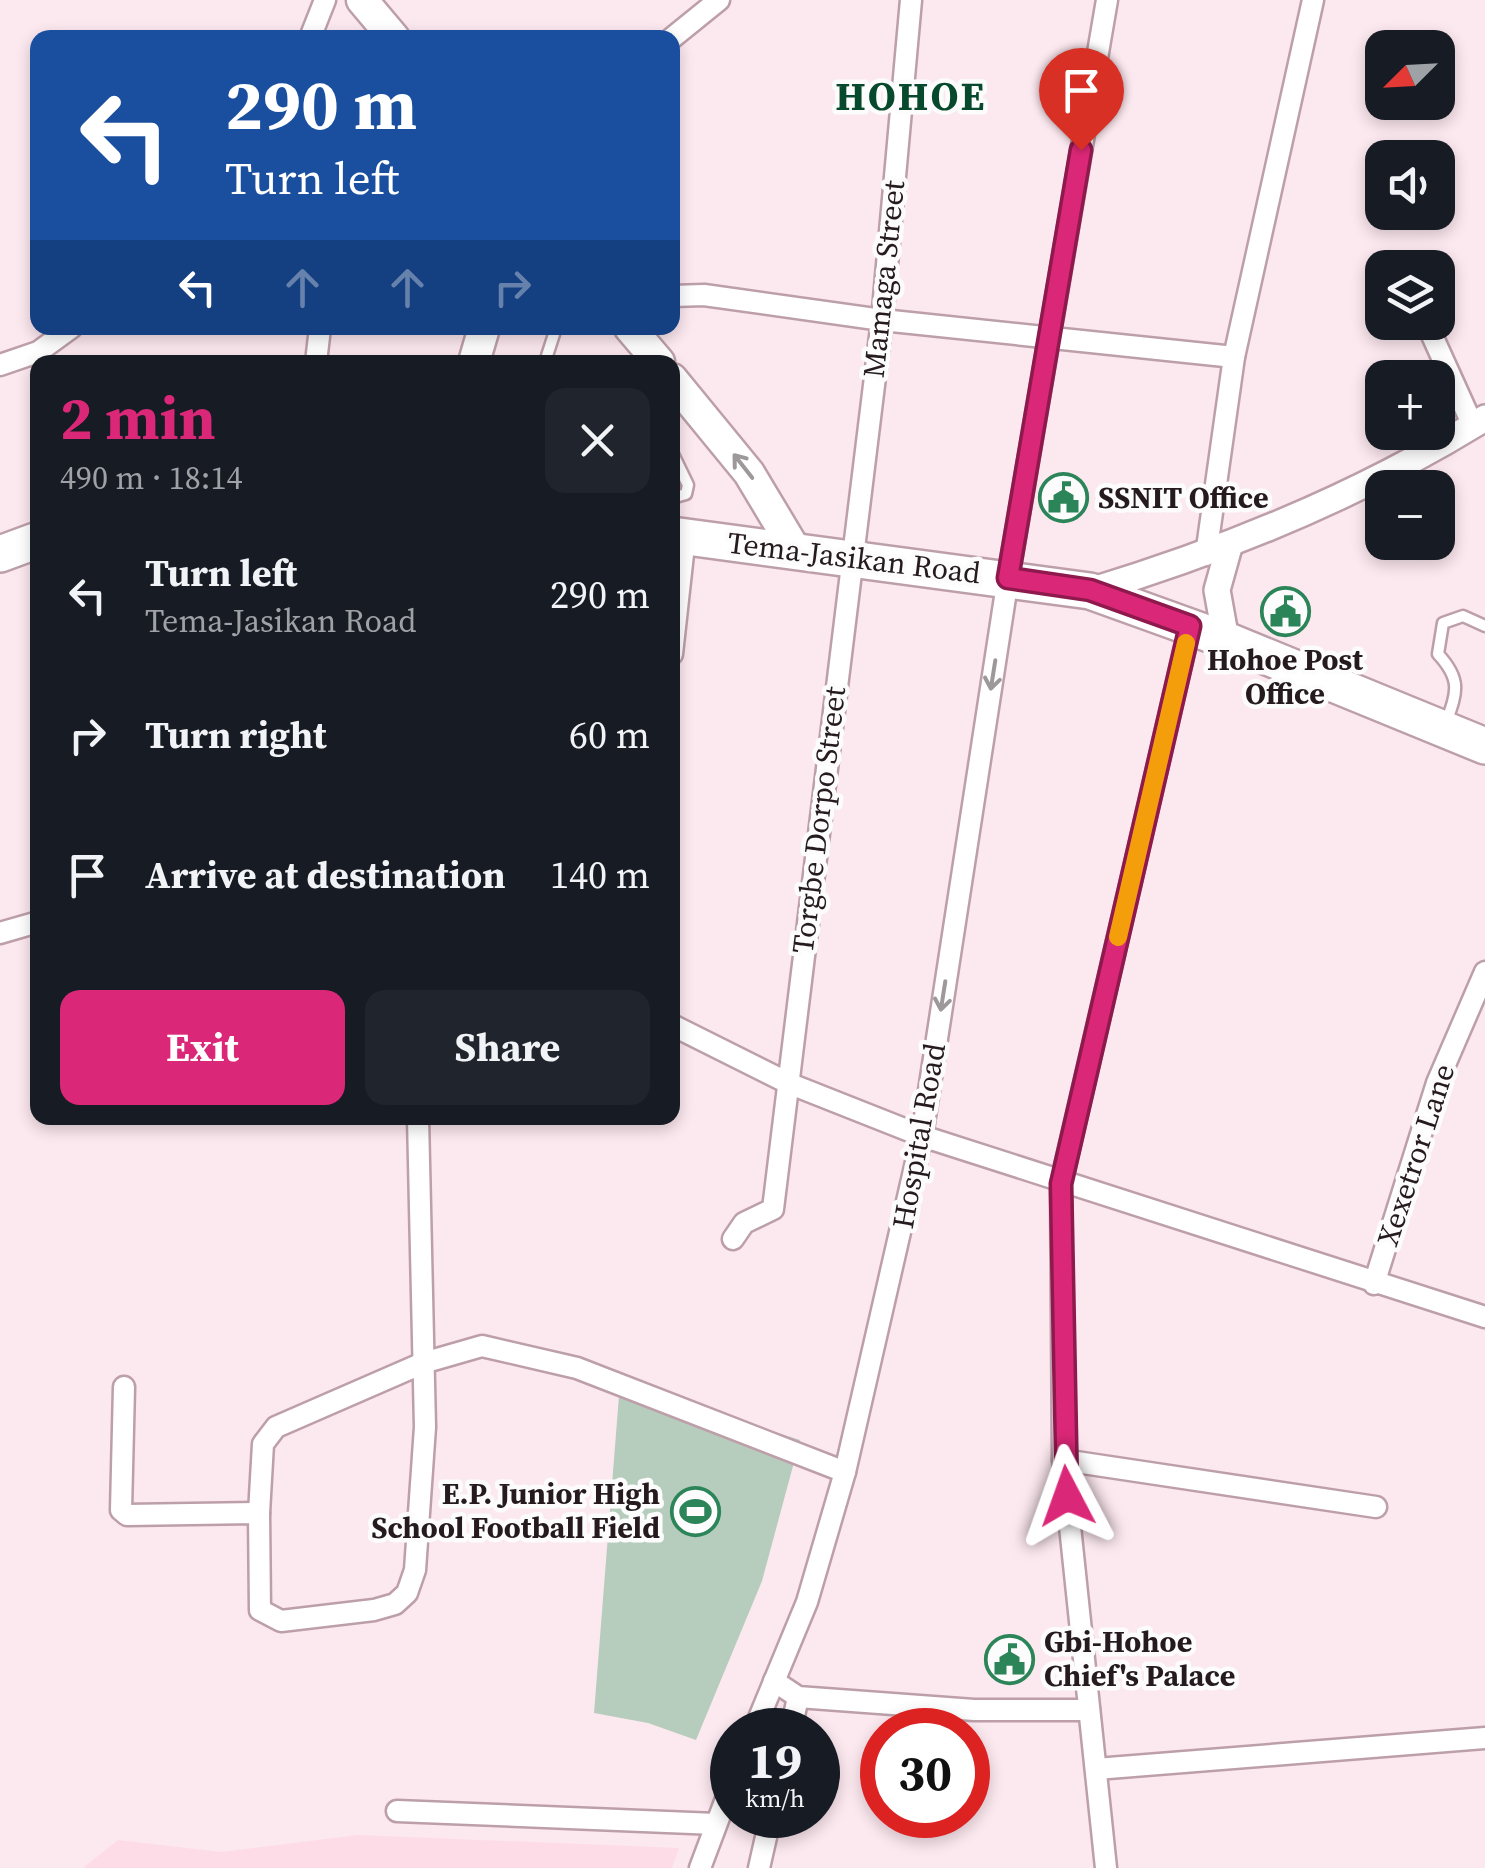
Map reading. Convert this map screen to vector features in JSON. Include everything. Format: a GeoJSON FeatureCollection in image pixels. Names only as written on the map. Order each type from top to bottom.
{"type":"FeatureCollection","features":[{"type":"Feature","properties":{"kind":"highway","name":"Tema-Jasikan Road"},"geometry":{"type":"LineString","coordinates":[[680,536],[794,548],[1090,590],[1226,640],[1485,746]]}},
{"type":"Feature","properties":{"kind":"highway"},"geometry":{"type":"LineString","coordinates":[[0,554],[30,543]]}},
{"type":"Feature","properties":{"kind":"main road"},"geometry":{"type":"LineString","coordinates":[[362,0],[387,30]]}},
{"type":"Feature","properties":{"kind":"main road"},"geometry":{"type":"LineString","coordinates":[[635,335],[650,355]]}},
{"type":"Feature","properties":{"kind":"main road"},"geometry":{"type":"LineString","coordinates":[[680,393],[750,474],[794,548]]}},
{"type":"Feature","properties":{"kind":"street"},"geometry":{"type":"LineString","coordinates":[[313,30],[325,0]]}},
{"type":"Feature","properties":{"kind":"street"},"geometry":{"type":"LineString","coordinates":[[680,32],[720,0]]}},
{"type":"Feature","properties":{"kind":"street","name":"Mamaga Street"},"geometry":{"type":"LineString","coordinates":[[851,556],[882,320],[911,0]]}},
{"type":"Feature","properties":{"kind":"street","name":"Hospital Road"},"geometry":{"type":"LineString","coordinates":[[763,1708],[807,1602],[845,1472],[922,1136],[1008,578],[1108,0]]}},
{"type":"Feature","properties":{"kind":"street"},"geometry":{"type":"LineString","coordinates":[[1226,640],[1217,590],[1217,551],[1234,358],[1313,0]]}},
{"type":"Feature","properties":{"kind":"street"},"geometry":{"type":"LineString","coordinates":[[680,296],[704,294],[882,320],[1234,358]]}},
{"type":"Feature","properties":{"kind":"street"},"geometry":{"type":"LineString","coordinates":[[40,355],[63,335]]}},
{"type":"Feature","properties":{"kind":"street"},"geometry":{"type":"LineString","coordinates":[[1090,590],[1217,551],[1330,502],[1479,422],[1436,340]]}},
{"type":"Feature","properties":{"kind":"street"},"geometry":{"type":"LineString","coordinates":[[0,365],[30,359]]}},
{"type":"Feature","properties":{"kind":"street","name":"Torgbe Dorpo Street"},"geometry":{"type":"LineString","coordinates":[[733,1240],[744,1223],[773,1209],[851,556]]}},
{"type":"Feature","properties":{"kind":"street"},"geometry":{"type":"LineString","coordinates":[[1106,1868],[1063,1460],[1061,1184],[1190,626]]}},
{"type":"Feature","properties":{"kind":"street"},"geometry":{"type":"LineString","coordinates":[[0,933],[30,924]]}},
{"type":"Feature","properties":{"kind":"street","name":"Xexetror Lane"},"geometry":{"type":"LineString","coordinates":[[1374,1284],[1436,1083],[1485,972]]}},
{"type":"Feature","properties":{"kind":"street"},"geometry":{"type":"LineString","coordinates":[[680,1029],[788,1083],[922,1136],[1485,1318]]}},
{"type":"Feature","properties":{"kind":"street"},"geometry":{"type":"LineString","coordinates":[[418,1125],[423,1362],[425,1427],[416,1570],[407,1592],[394,1604],[281,1621],[260,1610],[259,1513],[264,1444],[276,1426],[423,1362],[482,1346],[535,1355],[845,1472]]}},
{"type":"Feature","properties":{"kind":"street"},"geometry":{"type":"LineString","coordinates":[[124,1387],[121,1510],[127,1515],[259,1513]]}},
{"type":"Feature","properties":{"kind":"street"},"geometry":{"type":"LineString","coordinates":[[1063,1460],[1376,1507]]}},
{"type":"Feature","properties":{"kind":"street"},"geometry":{"type":"LineString","coordinates":[[774,1681],[798,1697],[974,1710],[1089,1710]]}},
{"type":"Feature","properties":{"kind":"street"},"geometry":{"type":"LineString","coordinates":[[796,1708],[798,1697]]}},
{"type":"Feature","properties":{"kind":"street"},"geometry":{"type":"LineString","coordinates":[[1096,1769],[1485,1738]]}},
{"type":"Feature","properties":{"kind":"street"},"geometry":{"type":"LineString","coordinates":[[397,1811],[710,1824]]}},
{"type":"Feature","properties":{"kind":"street"},"geometry":{"type":"LineString","coordinates":[[700,1868],[711,1838]]}},
{"type":"Feature","properties":{"kind":"street"},"geometry":{"type":"LineString","coordinates":[[759,1868],[766,1838]]}},
{"type":"Feature","properties":{"kind":"lane"},"geometry":{"type":"LineString","coordinates":[[680,468],[688,485],[686,494],[680,496]]}},
{"type":"Feature","properties":{"kind":"lane"},"geometry":{"type":"LineString","coordinates":[[1444,729],[1459,687],[1457,678],[1438,654],[1443,623],[1462,616],[1485,626]]}},
{"type":"Feature","properties":{"kind":"shaded area"},"geometry":{"type":"Polygon","coordinates":[[[358,1835],[679,1848],[672,1868],[83,1868],[118,1840],[221,1852],[358,1835]]]}},
{"type":"Feature","properties":{"kind":"green space","name":"E.P. Junior High School Football Field"},"geometry":{"type":"Polygon","coordinates":[[[620,1383],[800,1440],[762,1581],[696,1740],[648,1723],[594,1713],[620,1383]]]}},
{"type":"Feature","properties":{"kind":"slow traffic"},"geometry":{"type":"LineString","coordinates":[[1118,937],[1186,643]]}},
{"type":"Feature","properties":{"kind":"place","name":"SSNIT Office"},"geometry":{"type":"Point","coordinates":[1063,498]}},
{"type":"Feature","properties":{"kind":"place","name":"Hohoe Post Office"},"geometry":{"type":"Point","coordinates":[1285,611]}},
{"type":"Feature","properties":{"kind":"place","name":"E.P. Junior High School Football Field"},"geometry":{"type":"Point","coordinates":[695,1511]}},
{"type":"Feature","properties":{"kind":"place","name":"Gbi-Hohoe Chief's Palace"},"geometry":{"type":"Point","coordinates":[1009,1659]}},
{"type":"Feature","properties":{"kind":"district","name":"HOHOE"},"geometry":{"type":"Point","coordinates":[911,96]}},
{"type":"Feature","properties":{"kind":"route"},"geometry":{"type":"LineString","coordinates":[[1067,1496],[1063,1460],[1061,1184],[1190,626],[1090,590],[1008,578],[1081,150]]}}]}
